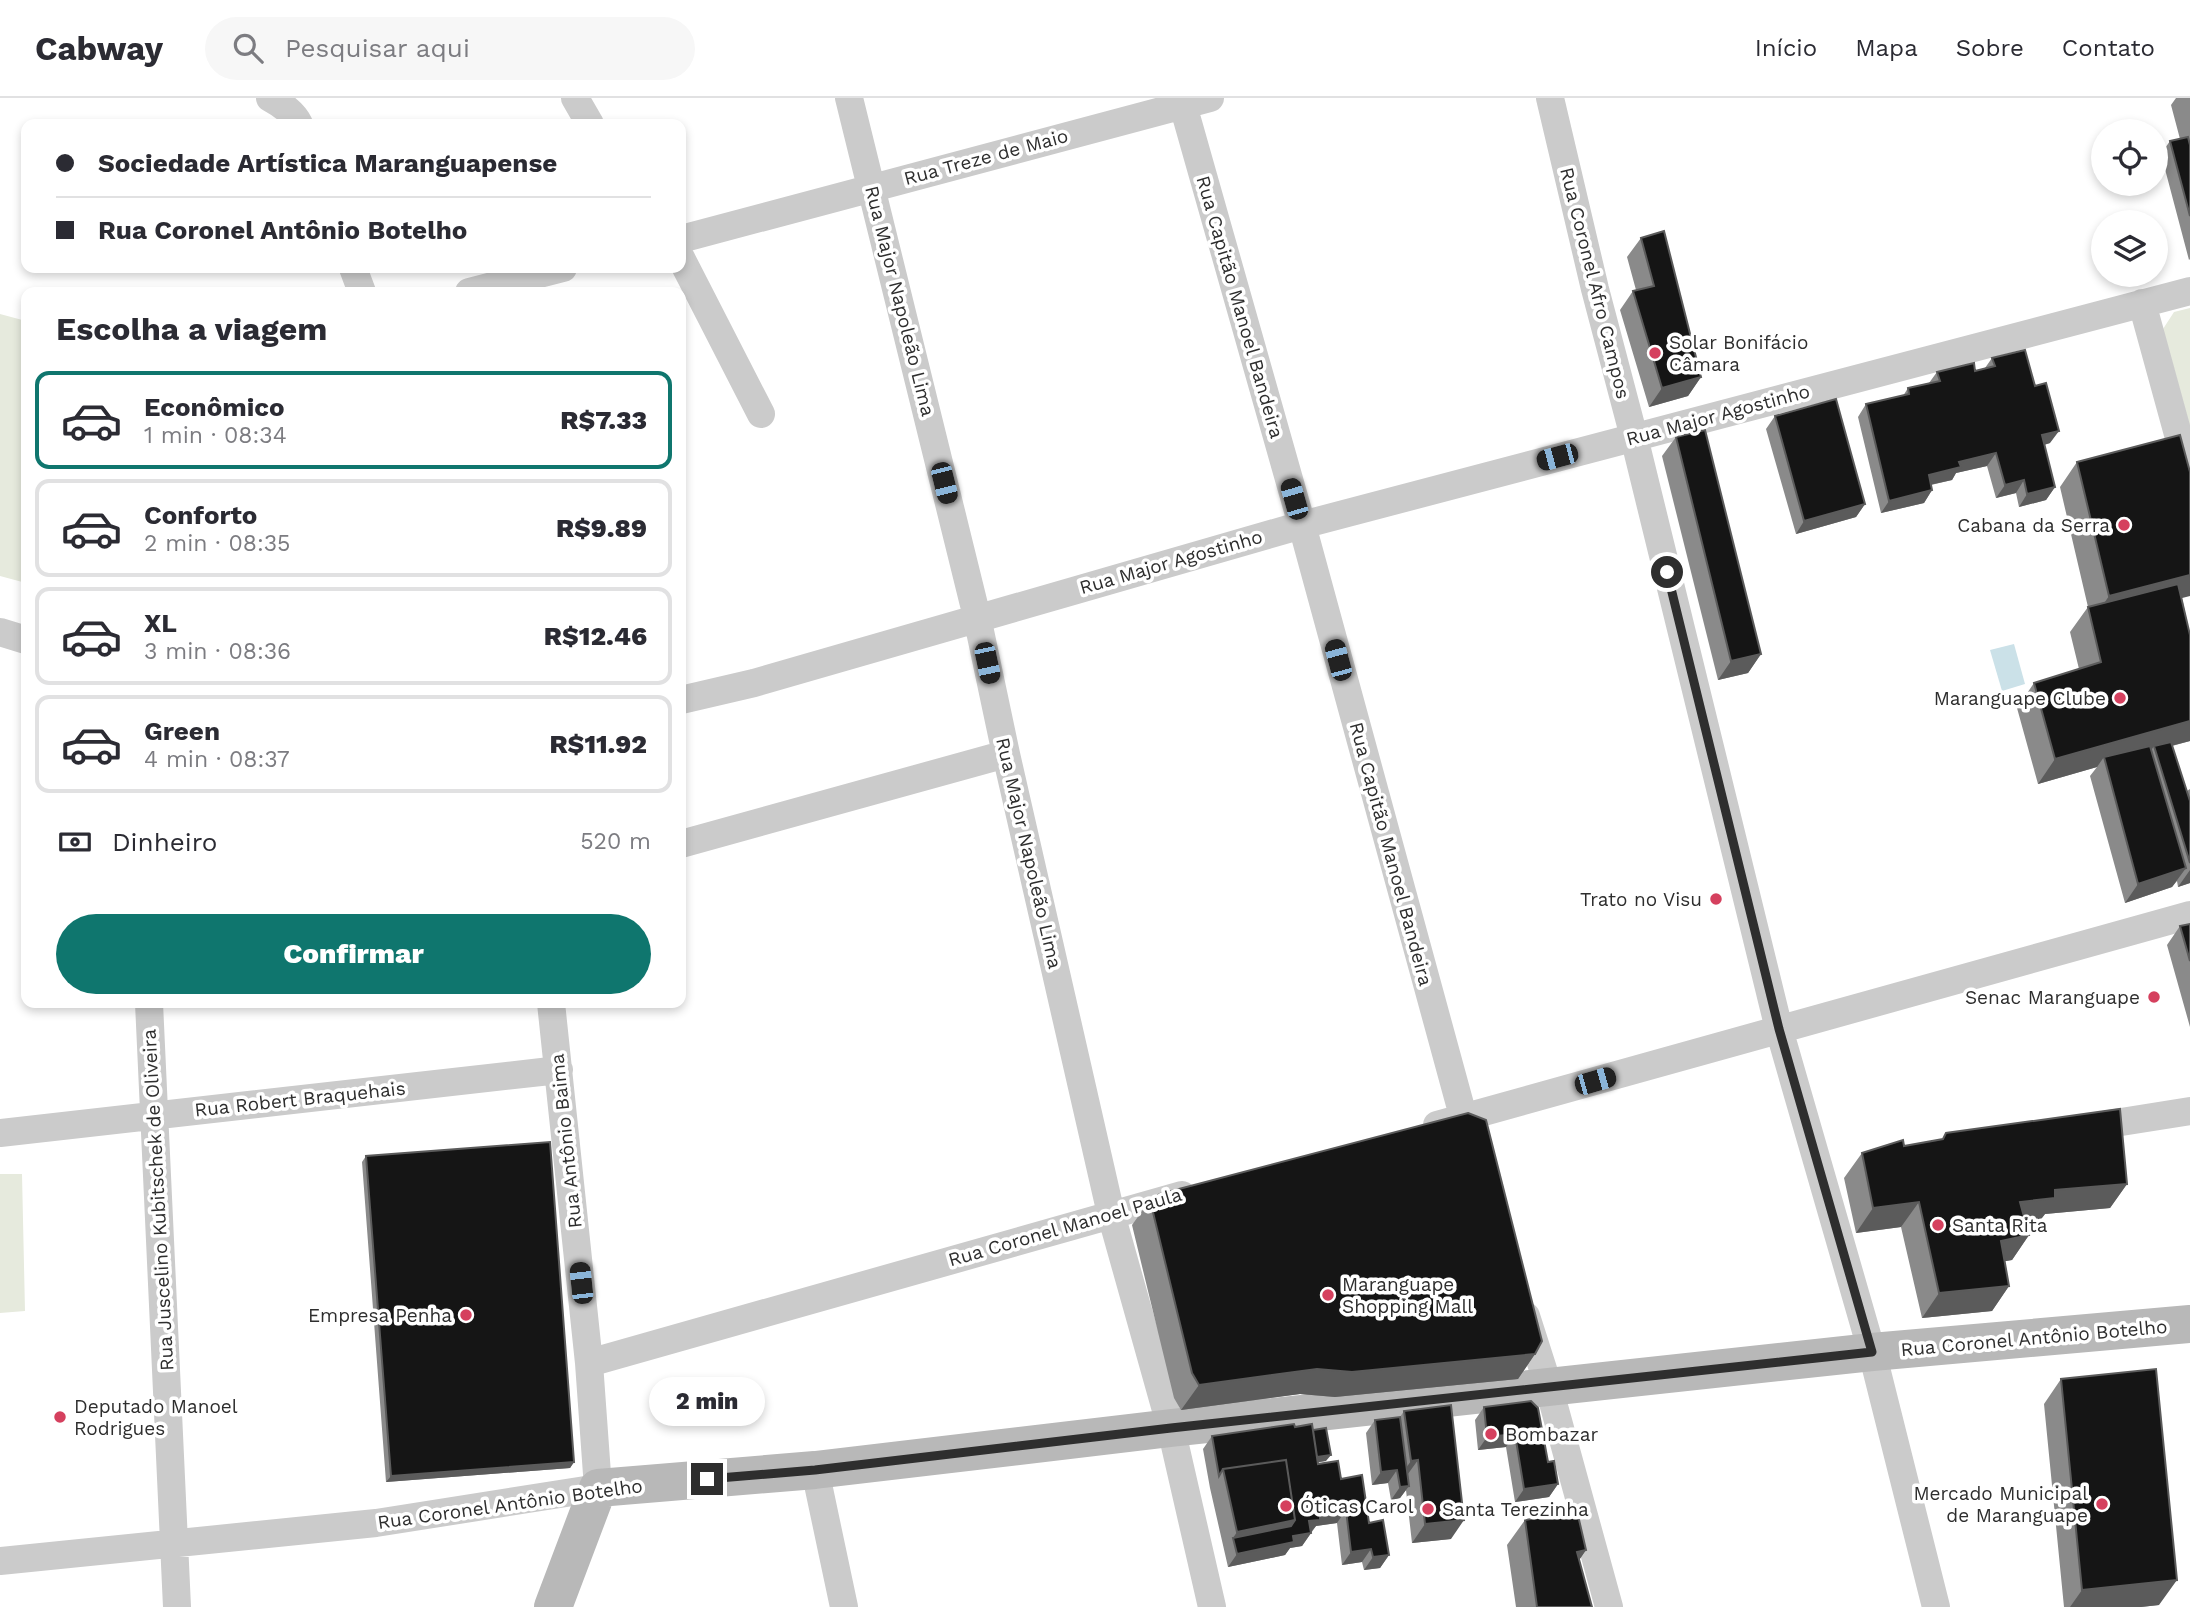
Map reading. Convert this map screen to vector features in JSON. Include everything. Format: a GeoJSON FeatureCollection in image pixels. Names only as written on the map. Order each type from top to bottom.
{"type":"FeatureCollection","features":[{"type":"Feature","properties":{"kind":"street"},"geometry":{"type":"LineString","coordinates":[[270,98],[300,114]]}},
{"type":"Feature","properties":{"kind":"street"},"geometry":{"type":"LineString","coordinates":[[575,98],[587,119]]}},
{"type":"Feature","properties":{"kind":"street","name":"Rua Major Napoleão Lima"},"geometry":{"type":"LineString","coordinates":[[849,98],[977,617],[1111,1214],[1171,1428],[1212,1607]]}},
{"type":"Feature","properties":{"kind":"street","name":"Rua Treze de Maio"},"geometry":{"type":"LineString","coordinates":[[686,238],[1182,101],[1210,98]]}},
{"type":"Feature","properties":{"kind":"street","name":"Rua Coronel Afro Campos"},"geometry":{"type":"LineString","coordinates":[[1550,98],[1779,1029],[1872,1352],[1936,1607]]}},
{"type":"Feature","properties":{"kind":"street","name":"Rua Capitão Manoel Bandeira"},"geometry":{"type":"LineString","coordinates":[[1182,101],[1475,1157]]}},
{"type":"Feature","properties":{"kind":"street"},"geometry":{"type":"LineString","coordinates":[[686,268],[761,414]]}},
{"type":"Feature","properties":{"kind":"street"},"geometry":{"type":"LineString","coordinates":[[489,287],[543,273]]}},
{"type":"Feature","properties":{"kind":"street","name":"Rua Major Agostinho"},"geometry":{"type":"LineString","coordinates":[[686,699],[754,682],[1302,526],[2190,290]]}},
{"type":"Feature","properties":{"kind":"street"},"geometry":{"type":"LineString","coordinates":[[2142,303],[2190,478]]}},
{"type":"Feature","properties":{"kind":"street"},"geometry":{"type":"LineString","coordinates":[[0,632],[21,638]]}},
{"type":"Feature","properties":{"kind":"street"},"geometry":{"type":"LineString","coordinates":[[686,843],[1006,754]]}},
{"type":"Feature","properties":{"kind":"street"},"geometry":{"type":"LineString","coordinates":[[1411,1132],[2190,915]]}},
{"type":"Feature","properties":{"kind":"street","name":"Rua Juscelino Kubitschek de Oliveira"},"geometry":{"type":"LineString","coordinates":[[149,1008],[177,1607]]}},
{"type":"Feature","properties":{"kind":"street","name":"Rua Antônio Baima"},"geometry":{"type":"LineString","coordinates":[[552,1008],[589,1363],[598,1488]]}},
{"type":"Feature","properties":{"kind":"street","name":"Rua Robert Braquehais"},"geometry":{"type":"LineString","coordinates":[[0,1133],[559,1070]]}},
{"type":"Feature","properties":{"kind":"street"},"geometry":{"type":"LineString","coordinates":[[2096,1126],[2190,1111]]}},
{"type":"Feature","properties":{"kind":"street","name":"Rua Coronel Manoel Paula"},"geometry":{"type":"LineString","coordinates":[[589,1363],[1202,1189]]}},
{"type":"Feature","properties":{"kind":"street"},"geometry":{"type":"LineString","coordinates":[[1516,1285],[1549,1388],[1609,1607]]}},
{"type":"Feature","properties":{"kind":"street","name":"Rua Coronel Antônio Botelho"},"geometry":{"type":"LineString","coordinates":[[0,1561],[376,1523],[598,1488],[815,1470],[1171,1428],[1872,1352],[2190,1324]]}},
{"type":"Feature","properties":{"kind":"street"},"geometry":{"type":"LineString","coordinates":[[815,1470],[844,1607]]}},
{"type":"Feature","properties":{"kind":"street"},"geometry":{"type":"LineString","coordinates":[[553,1607],[598,1488]]}},
{"type":"Feature","properties":{"kind":"shaded area"},"geometry":{"type":"Polygon","coordinates":[[[2190,308],[2190,427],[2163,329],[2174,312],[2190,308]]]}},
{"type":"Feature","properties":{"kind":"shaded area"},"geometry":{"type":"Polygon","coordinates":[[[0,314],[21,320],[21,582],[0,576],[0,314]]]}},
{"type":"Feature","properties":{"kind":"shaded area"},"geometry":{"type":"Polygon","coordinates":[[[0,1174],[22,1174],[25,1311],[0,1313],[0,1174]]]}},
{"type":"Feature","properties":{"kind":"water"},"geometry":{"type":"Polygon","coordinates":[[[2014,644],[2025,684],[2002,691],[1990,650],[2014,644]]]}},
{"type":"Feature","properties":{"kind":"building"},"geometry":{"type":"Polygon","coordinates":[[[2188,137],[2190,145],[2190,216],[2170,141],[2188,137]]]}},
{"type":"Feature","properties":{"kind":"building"},"geometry":{"type":"Polygon","coordinates":[[[1664,231],[1701,377],[1662,388],[1633,291],[1654,286],[1641,238],[1664,231]]]}},
{"type":"Feature","properties":{"kind":"building"},"geometry":{"type":"Polygon","coordinates":[[[2025,350],[2035,386],[2046,383],[2059,431],[2042,435],[2055,487],[2027,494],[2024,480],[2005,485],[1996,453],[1959,462],[1961,467],[1929,475],[1932,490],[1889,501],[1866,404],[1909,394],[1908,388],[1940,381],[1937,372],[1974,363],[1975,371],[1995,366],[1992,358],[2025,350]]]}},
{"type":"Feature","properties":{"kind":"building"},"geometry":{"type":"Polygon","coordinates":[[[1836,399],[1865,504],[1804,521],[1775,416],[1836,399]]]}},
{"type":"Feature","properties":{"kind":"building"},"geometry":{"type":"Polygon","coordinates":[[[1705,430],[1761,654],[1731,661],[1676,437],[1705,430]]]}},
{"type":"Feature","properties":{"kind":"building","name":"Cabana da Serra"},"geometry":{"type":"Polygon","coordinates":[[[2180,435],[2190,472],[2190,575],[2109,596],[2077,462],[2180,435]]]}},
{"type":"Feature","properties":{"kind":"building","name":"Maranguape Clube"},"geometry":{"type":"Polygon","coordinates":[[[2178,584],[2190,635],[2190,721],[2055,759],[2034,683],[2101,662],[2088,607],[2178,584]]]}},
{"type":"Feature","properties":{"kind":"building"},"geometry":{"type":"Polygon","coordinates":[[[2171,742],[2190,801],[2190,863],[2154,746],[2171,742]]]}},
{"type":"Feature","properties":{"kind":"building"},"geometry":{"type":"Polygon","coordinates":[[[2150,746],[2186,868],[2138,884],[2104,757],[2150,746]]]}},
{"type":"Feature","properties":{"kind":"building"},"geometry":{"type":"Polygon","coordinates":[[[2190,924],[2190,961],[2180,926],[2190,924]]]}},
{"type":"Feature","properties":{"kind":"building","name":"Santa Rita"},"geometry":{"type":"Polygon","coordinates":[[[2120,1109],[2127,1184],[2055,1190],[2055,1198],[2020,1202],[2029,1235],[2001,1241],[2009,1286],[1939,1293],[1919,1202],[1873,1208],[1862,1153],[1903,1140],[1904,1146],[1943,1139],[1946,1133],[2120,1109]]]}},
{"type":"Feature","properties":{"kind":"building","name":"Maranguape Shopping Mall"},"geometry":{"type":"Polygon","coordinates":[[[1468,1113],[1486,1120],[1542,1341],[1535,1354],[1352,1372],[1317,1369],[1199,1385],[1192,1373],[1150,1200],[1160,1194],[1468,1113]]]}},
{"type":"Feature","properties":{"kind":"building","name":"Empresa Penha"},"geometry":{"type":"Polygon","coordinates":[[[550,1142],[574,1462],[391,1476],[366,1156],[550,1142]]]}},
{"type":"Feature","properties":{"kind":"building","name":"Mercado Municipal de Maranguape"},"geometry":{"type":"Polygon","coordinates":[[[2156,1369],[2177,1580],[2082,1590],[2061,1379],[2156,1369]]]}},
{"type":"Feature","properties":{"kind":"building"},"geometry":{"type":"Polygon","coordinates":[[[1531,1401],[1538,1408],[1548,1462],[1554,1461],[1558,1484],[1524,1489],[1515,1434],[1487,1437],[1484,1407],[1531,1401]]]}},
{"type":"Feature","properties":{"kind":"building"},"geometry":{"type":"Polygon","coordinates":[[[1451,1405],[1464,1520],[1425,1524],[1418,1460],[1411,1461],[1404,1411],[1451,1405]]]}},
{"type":"Feature","properties":{"kind":"building"},"geometry":{"type":"Polygon","coordinates":[[[1400,1417],[1409,1486],[1400,1487],[1397,1470],[1381,1472],[1375,1420],[1400,1417]]]}},
{"type":"Feature","properties":{"kind":"building"},"geometry":{"type":"Polygon","coordinates":[[[1294,1424],[1295,1427],[1312,1424],[1318,1464],[1338,1461],[1341,1479],[1362,1475],[1369,1523],[1383,1520],[1389,1555],[1373,1557],[1371,1549],[1351,1552],[1346,1510],[1320,1514],[1320,1520],[1309,1521],[1311,1533],[1293,1536],[1294,1542],[1237,1554],[1233,1538],[1291,1526],[1295,1520],[1286,1460],[1223,1469],[1219,1476],[1212,1436],[1294,1424]]]}},
{"type":"Feature","properties":{"kind":"building"},"geometry":{"type":"Polygon","coordinates":[[[1326,1428],[1331,1455],[1317,1457],[1313,1430],[1326,1428]]]}},
{"type":"Feature","properties":{"kind":"building"},"geometry":{"type":"Polygon","coordinates":[[[1286,1460],[1295,1520],[1237,1532],[1223,1469],[1286,1460]]]}},
{"type":"Feature","properties":{"kind":"building"},"geometry":{"type":"Polygon","coordinates":[[[1577,1511],[1586,1550],[1577,1552],[1592,1607],[1537,1607],[1525,1520],[1577,1511]]]}},
{"type":"Feature","properties":{"kind":"place","name":"Solar Bonifácio Câmara"},"geometry":{"type":"Point","coordinates":[1655,353]}},
{"type":"Feature","properties":{"kind":"place","name":"Cabana da Serra"},"geometry":{"type":"Point","coordinates":[2124,525]}},
{"type":"Feature","properties":{"kind":"place","name":"Maranguape Clube"},"geometry":{"type":"Point","coordinates":[2120,698]}},
{"type":"Feature","properties":{"kind":"place","name":"Trato no Visu"},"geometry":{"type":"Point","coordinates":[1716,899]}},
{"type":"Feature","properties":{"kind":"place","name":"Senac Maranguape"},"geometry":{"type":"Point","coordinates":[2154,997]}},
{"type":"Feature","properties":{"kind":"place","name":"Santa Rita"},"geometry":{"type":"Point","coordinates":[1938,1225]}},
{"type":"Feature","properties":{"kind":"place","name":"Maranguape Shopping Mall"},"geometry":{"type":"Point","coordinates":[1328,1295]}},
{"type":"Feature","properties":{"kind":"place","name":"Empresa Penha"},"geometry":{"type":"Point","coordinates":[466,1315]}},
{"type":"Feature","properties":{"kind":"place","name":"Deputado Manoel Rodrigues"},"geometry":{"type":"Point","coordinates":[60,1417]}},
{"type":"Feature","properties":{"kind":"place","name":"Bombazar"},"geometry":{"type":"Point","coordinates":[1491,1434]}},
{"type":"Feature","properties":{"kind":"place","name":"Mercado Municipal de Maranguape"},"geometry":{"type":"Point","coordinates":[2102,1504]}},
{"type":"Feature","properties":{"kind":"place","name":"Óticas Carol"},"geometry":{"type":"Point","coordinates":[1286,1506]}},
{"type":"Feature","properties":{"kind":"place","name":"Santa Terezinha"},"geometry":{"type":"Point","coordinates":[1428,1509]}},
{"type":"Feature","properties":{"kind":"route"},"geometry":{"type":"LineString","coordinates":[[707,1479],[815,1470],[1171,1428],[1872,1352],[1779,1029],[1667,572]]}}]}
